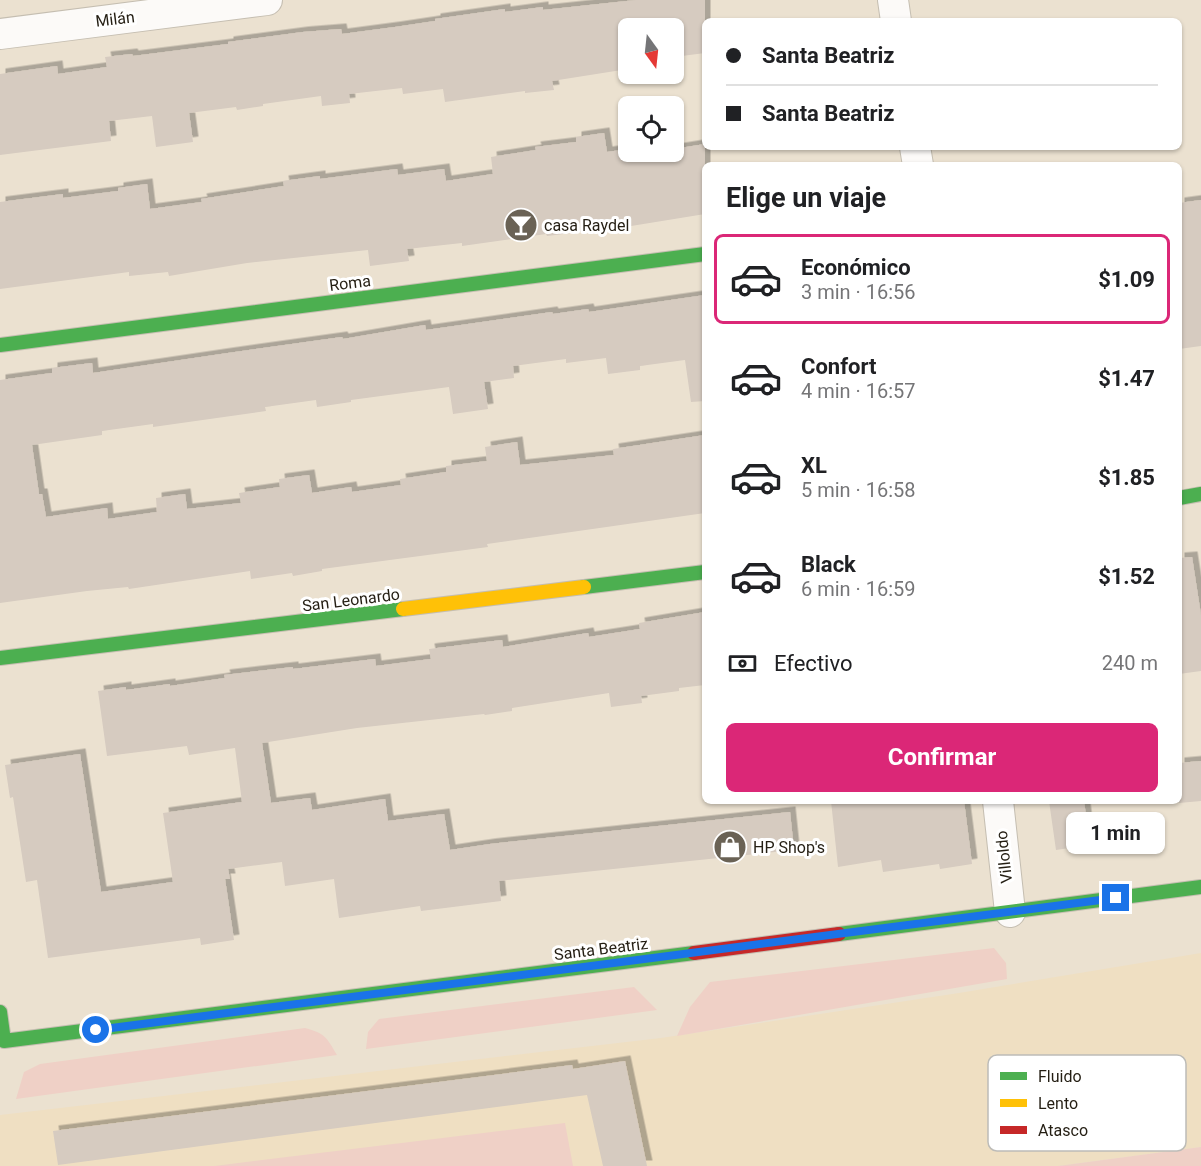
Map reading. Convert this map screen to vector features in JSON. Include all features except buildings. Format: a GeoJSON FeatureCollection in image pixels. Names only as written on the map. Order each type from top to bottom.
{"type":"FeatureCollection","features":[{"type":"Feature","properties":{"kind":"street","name":"Milán"},"geometry":{"type":"LineString","coordinates":[[0,34],[267,0]]}},
{"type":"Feature","properties":{"kind":"street"},"geometry":{"type":"LineString","coordinates":[[893,0],[896,18]]}},
{"type":"Feature","properties":{"kind":"street","name":"Roma"},"geometry":{"type":"LineString","coordinates":[[0,345],[702,254]]}},
{"type":"Feature","properties":{"kind":"street"},"geometry":{"type":"LineString","coordinates":[[1182,497],[1201,494]]}},
{"type":"Feature","properties":{"kind":"street","name":"San Leonardo"},"geometry":{"type":"LineString","coordinates":[[0,658],[702,572]]}},
{"type":"Feature","properties":{"kind":"street","name":"Villoldo"},"geometry":{"type":"LineString","coordinates":[[998,804],[1011,912]]}},
{"type":"Feature","properties":{"kind":"street","name":"Santa Beatriz"},"geometry":{"type":"LineString","coordinates":[[0,1012],[4,1041],[1201,887]]}},
{"type":"Feature","properties":{"kind":"shaded area"},"geometry":{"type":"Polygon","coordinates":[[[994,948],[1006,963],[1007,979],[677,1036],[690,1007],[710,982],[994,948]]]}},
{"type":"Feature","properties":{"kind":"shaded area"},"geometry":{"type":"Polygon","coordinates":[[[1201,953],[1201,1147],[1186,1149],[1186,1055],[988,1055],[988,1151],[1171,1151],[1058,1166],[0,1166],[0,1115],[661,1038],[959,993],[1201,953]]]}},
{"type":"Feature","properties":{"kind":"shaded area"},"geometry":{"type":"Polygon","coordinates":[[[634,987],[657,1010],[366,1049],[368,1032],[379,1019],[634,987]]]}},
{"type":"Feature","properties":{"kind":"shaded area"},"geometry":{"type":"Polygon","coordinates":[[[305,1028],[325,1037],[337,1055],[16,1099],[24,1072],[40,1064],[305,1028]]]}},
{"type":"Feature","properties":{"kind":"shaded area"},"geometry":{"type":"Polygon","coordinates":[[[565,1123],[573,1166],[214,1166],[565,1123]]]}},
{"type":"Feature","properties":{"kind":"shaded area"},"geometry":{"type":"Polygon","coordinates":[[[1201,1147],[1201,1166],[1058,1166],[1186,1151],[1186,1149],[1201,1147]]]}},
{"type":"Feature","properties":{"kind":"traffic: fast"},"geometry":{"type":"LineString","coordinates":[[0,345],[702,254]]}},
{"type":"Feature","properties":{"kind":"traffic: fast"},"geometry":{"type":"LineString","coordinates":[[1182,497],[1201,494]]}},
{"type":"Feature","properties":{"kind":"traffic: fast"},"geometry":{"type":"LineString","coordinates":[[584,587],[702,572]]}},
{"type":"Feature","properties":{"kind":"traffic: fast"},"geometry":{"type":"LineString","coordinates":[[0,658],[403,609]]}},
{"type":"Feature","properties":{"kind":"traffic: fast"},"geometry":{"type":"LineString","coordinates":[[839,934],[1201,887]]}},
{"type":"Feature","properties":{"kind":"traffic: fast"},"geometry":{"type":"LineString","coordinates":[[0,1012],[4,1041],[694,953]]}},
{"type":"Feature","properties":{"kind":"traffic: slow"},"geometry":{"type":"LineString","coordinates":[[403,609],[584,587]]}},
{"type":"Feature","properties":{"kind":"traffic: jam"},"geometry":{"type":"LineString","coordinates":[[694,953],[839,934]]}},
{"type":"Feature","properties":{"kind":"place","name":"casa Raydel"},"geometry":{"type":"Point","coordinates":[521,225]}},
{"type":"Feature","properties":{"kind":"place","name":"HP Shop's"},"geometry":{"type":"Point","coordinates":[730,847]}},
{"type":"Feature","properties":{"kind":"route"},"geometry":{"type":"LineString","coordinates":[[96,1030],[1116,898]]}}]}
